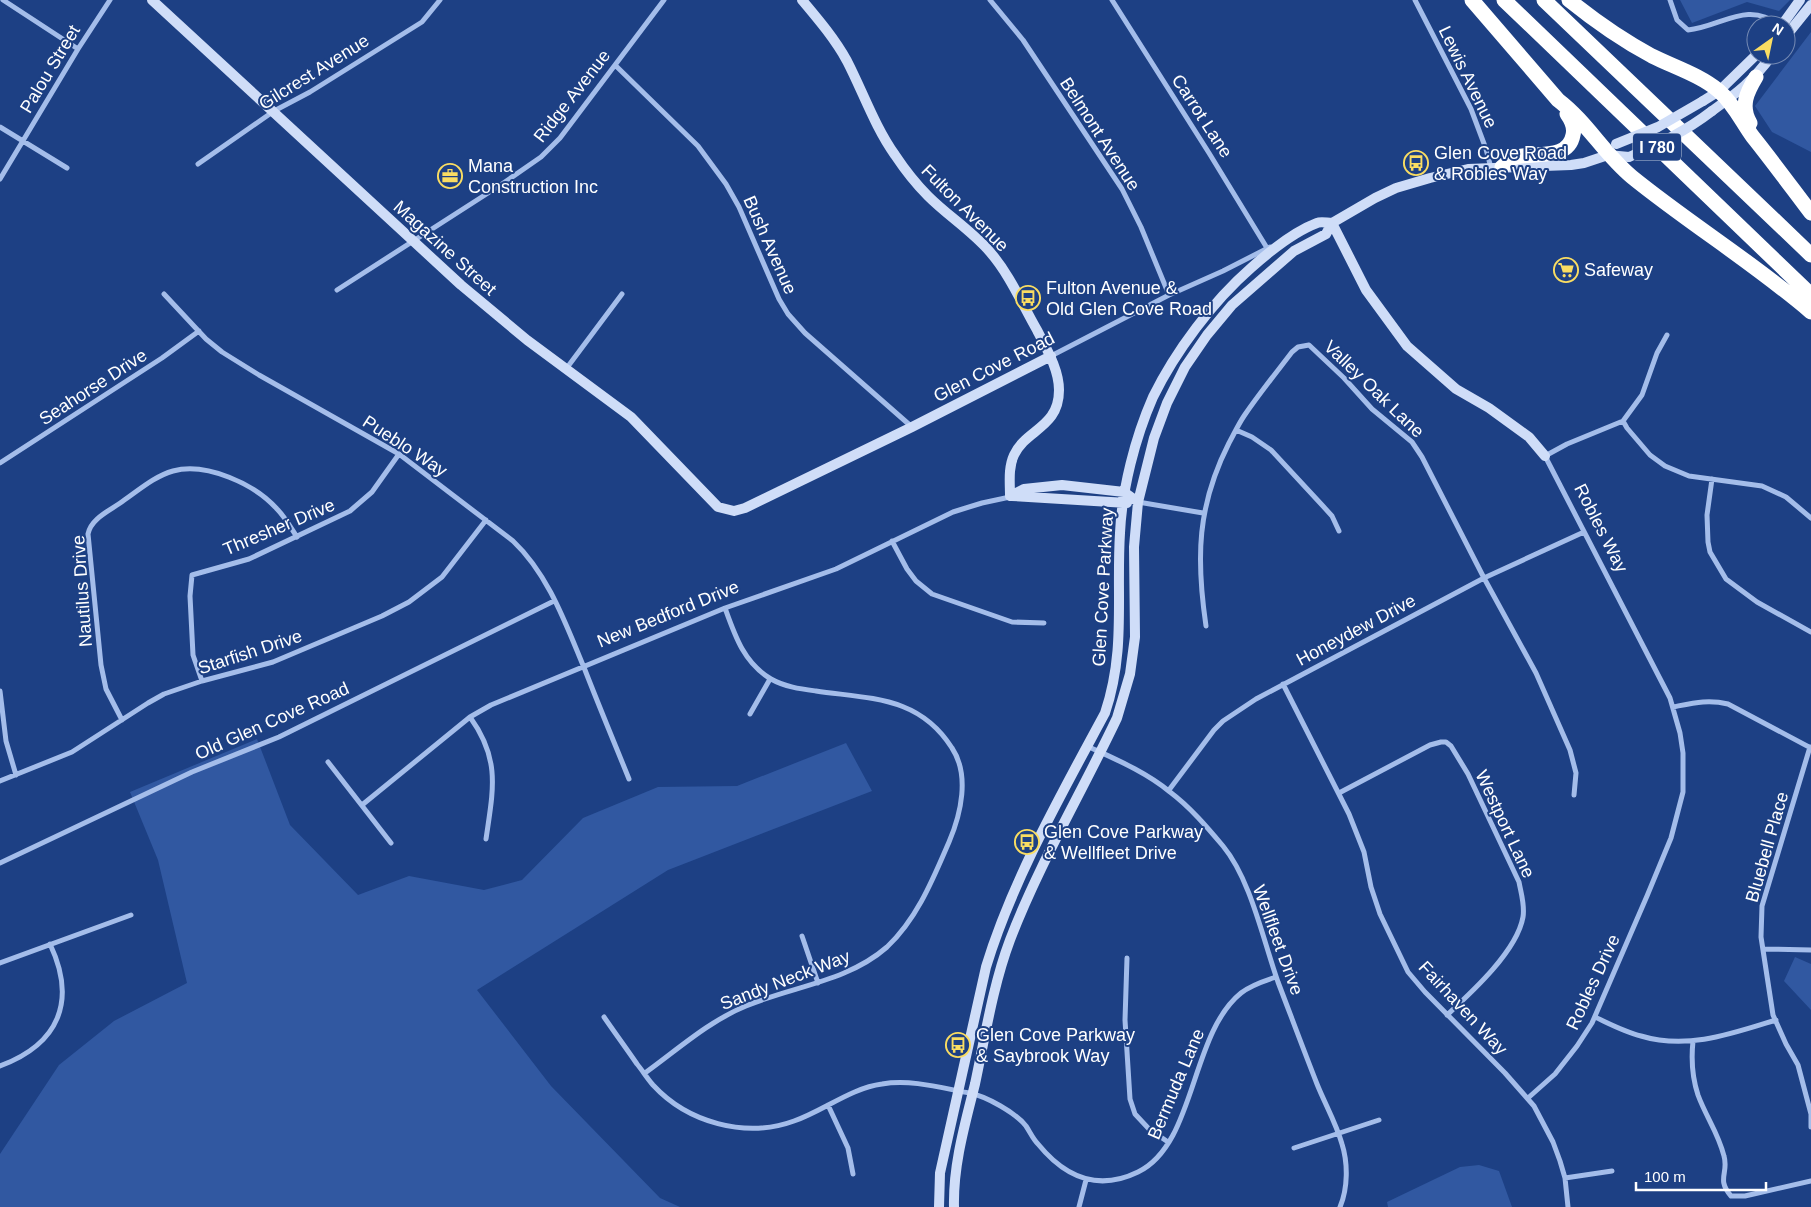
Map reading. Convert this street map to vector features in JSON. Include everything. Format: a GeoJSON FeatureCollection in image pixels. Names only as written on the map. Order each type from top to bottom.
{"type":"FeatureCollection","features":[{"type":"Feature","properties":{"kind":"highway"},"geometry":{"type":"LineString","coordinates":[[1472,0],[1558,100],[1572,120],[1575,129],[1573,140],[1567,147],[1555,153],[1512,158],[1497,167]]}},
{"type":"Feature","properties":{"kind":"highway","name":"I 780"},"geometry":{"type":"LineString","coordinates":[[1504,0],[1811,295]]}},
{"type":"Feature","properties":{"kind":"highway","name":"I 780"},"geometry":{"type":"LineString","coordinates":[[1544,0],[1811,255]]}},
{"type":"Feature","properties":{"kind":"highway"},"geometry":{"type":"LineString","coordinates":[[1569,0],[1629,43],[1676,68],[1702,79],[1723,96],[1811,214]]}},
{"type":"Feature","properties":{"kind":"highway"},"geometry":{"type":"LineString","coordinates":[[1756,77],[1746,96],[1744,106],[1748,120],[1762,146]]}},
{"type":"Feature","properties":{"kind":"highway"},"geometry":{"type":"LineString","coordinates":[[1558,100],[1612,149],[1632,176],[1769,278],[1811,312]]}},
{"type":"Feature","properties":{"kind":"main road","name":"Magazine Street"},"geometry":{"type":"LineString","coordinates":[[152,0],[495,315],[631,417],[705,495],[723,510]]}},
{"type":"Feature","properties":{"kind":"main road","name":"Fulton Avenue"},"geometry":{"type":"LineString","coordinates":[[802,0],[846,60],[893,152],[919,187],[981,243],[998,261],[1051,356],[1059,390],[1057,406],[1054,414],[1036,433],[1017,448],[1012,457],[1010,496]]}},
{"type":"Feature","properties":{"kind":"main road"},"geometry":{"type":"LineString","coordinates":[[1792,15],[1800,0]]}},
{"type":"Feature","properties":{"kind":"main road"},"geometry":{"type":"LineString","coordinates":[[1796,19],[1811,5]]}},
{"type":"Feature","properties":{"kind":"main road","name":"Glen Cove Road"},"geometry":{"type":"LineString","coordinates":[[1612,149],[1629,157],[1680,134],[1712,112],[1748,65]]}},
{"type":"Feature","properties":{"kind":"main road","name":"Glen Cove Road"},"geometry":{"type":"LineString","coordinates":[[1294,251],[1326,234],[1332,223],[1396,188],[1468,169],[1584,163],[1658,128],[1703,101],[1723,96],[1756,77],[1765,65]]}},
{"type":"Feature","properties":{"kind":"main road","name":"Glen Cove Road"},"geometry":{"type":"LineString","coordinates":[[1295,235],[1318,222],[1332,223]]}},
{"type":"Feature","properties":{"kind":"main road","name":"Robles Way"},"geometry":{"type":"LineString","coordinates":[[1332,223],[1366,290],[1407,346],[1456,389],[1489,408],[1529,437],[1545,456]]}},
{"type":"Feature","properties":{"kind":"main road","name":"Glen Cove Parkway"},"geometry":{"type":"LineString","coordinates":[[939,1207],[940,1173],[986,967],[994,941],[1005,912],[1032,854],[1105,713],[1111,696],[1116,672],[1119,638],[1122,504],[1137,443],[1153,397],[1203,320],[1241,277],[1263,257],[1295,235]]}},
{"type":"Feature","properties":{"kind":"main road","name":"Glen Cove Parkway"},"geometry":{"type":"LineString","coordinates":[[954,1207],[957,1164],[999,977],[1010,942],[1028,898],[1117,718],[1130,674],[1135,637],[1134,547],[1138,502],[1154,438],[1167,403],[1185,367],[1206,335],[1232,305],[1294,251]]}},
{"type":"Feature","properties":{"kind":"main road","name":"Glen Cove Road"},"geometry":{"type":"LineString","coordinates":[[723,510],[734,511],[745,508],[912,427],[1051,356]]}},
{"type":"Feature","properties":{"kind":"main road","name":"New Bedford Drive"},"geometry":{"type":"LineString","coordinates":[[1010,496],[1024,489],[1062,484],[1124,492],[1138,502]]}},
{"type":"Feature","properties":{"kind":"main road","name":"New Bedford Drive"},"geometry":{"type":"LineString","coordinates":[[1010,496],[1061,498],[1122,504],[1138,502]]}},
{"type":"Feature","properties":{"kind":"street"},"geometry":{"type":"LineString","coordinates":[[4,0],[78,49]]}},
{"type":"Feature","properties":{"kind":"street","name":"Palou Street"},"geometry":{"type":"LineString","coordinates":[[0,180],[78,49],[110,0]]}},
{"type":"Feature","properties":{"kind":"street","name":"Gilcrest Avenue"},"geometry":{"type":"LineString","coordinates":[[198,164],[274,111],[310,92],[422,22],[440,0]]}},
{"type":"Feature","properties":{"kind":"street","name":"Ridge Avenue"},"geometry":{"type":"LineString","coordinates":[[336,290],[502,184],[547,152],[560,138],[664,0]]}},
{"type":"Feature","properties":{"kind":"street","name":"Belmont Avenue"},"geometry":{"type":"LineString","coordinates":[[990,0],[1023,40],[1122,189],[1141,227],[1169,295]]}},
{"type":"Feature","properties":{"kind":"street","name":"Carrot Lane"},"geometry":{"type":"LineString","coordinates":[[1112,0],[1209,152],[1267,248]]}},
{"type":"Feature","properties":{"kind":"street","name":"Lewis Avenue"},"geometry":{"type":"LineString","coordinates":[[1415,0],[1471,108],[1486,149],[1497,167]]}},
{"type":"Feature","properties":{"kind":"street"},"geometry":{"type":"LineString","coordinates":[[1670,0],[1678,20],[1688,30],[1700,29],[1743,14],[1757,15]]}},
{"type":"Feature","properties":{"kind":"street","name":"Bush Avenue"},"geometry":{"type":"LineString","coordinates":[[615,64],[698,146],[726,184],[746,223],[779,299],[788,314],[805,333],[912,427]]}},
{"type":"Feature","properties":{"kind":"street"},"geometry":{"type":"LineString","coordinates":[[0,127],[67,168]]}},
{"type":"Feature","properties":{"kind":"street","name":"Glen Cove Road"},"geometry":{"type":"LineString","coordinates":[[1051,356],[1169,295],[1223,271],[1295,235]]}},
{"type":"Feature","properties":{"kind":"street","name":"Pueblo Way"},"geometry":{"type":"LineString","coordinates":[[164,294],[206,339],[222,352],[399,454],[526,553],[537,568],[554,601],[629,779]]}},
{"type":"Feature","properties":{"kind":"street"},"geometry":{"type":"LineString","coordinates":[[566,369],[622,294]]}},
{"type":"Feature","properties":{"kind":"street","name":"Seahorse Drive"},"geometry":{"type":"LineString","coordinates":[[0,463],[162,358],[199,331]]}},
{"type":"Feature","properties":{"kind":"street"},"geometry":{"type":"LineString","coordinates":[[1545,456],[1567,444],[1623,421],[1630,414],[1642,395],[1657,353],[1667,335]]}},
{"type":"Feature","properties":{"kind":"street","name":"Valley Oak Lane"},"geometry":{"type":"LineString","coordinates":[[1206,626],[1201,596],[1200,540],[1203,513],[1219,463],[1243,417],[1292,352],[1298,347],[1308,345],[1314,348],[1372,409],[1412,442],[1422,457],[1484,578],[1536,673],[1570,750],[1576,774],[1574,795]]}},
{"type":"Feature","properties":{"kind":"street"},"geometry":{"type":"LineString","coordinates":[[1623,421],[1650,455],[1665,466],[1689,476],[1769,488],[1786,497],[1811,518]]}},
{"type":"Feature","properties":{"kind":"street"},"geometry":{"type":"LineString","coordinates":[[1236,430],[1271,450],[1332,516],[1340,532]]}},
{"type":"Feature","properties":{"kind":"street","name":"Thresher Drive"},"geometry":{"type":"LineString","coordinates":[[202,681],[193,655],[190,596],[192,575],[249,559],[350,511],[363,502],[372,492],[399,454]]}},
{"type":"Feature","properties":{"kind":"street","name":"Robles Way"},"geometry":{"type":"LineString","coordinates":[[1545,456],[1673,707],[1680,732],[1683,752],[1683,792],[1671,838],[1638,918]]}},
{"type":"Feature","properties":{"kind":"street","name":"Nautilus Drive"},"geometry":{"type":"LineString","coordinates":[[122,720],[106,689],[102,664],[88,534],[94,521],[160,476],[180,469],[196,469],[215,472],[235,480],[256,492],[277,509],[297,537]]}},
{"type":"Feature","properties":{"kind":"street"},"geometry":{"type":"LineString","coordinates":[[1712,480],[1707,515],[1708,542],[1710,552],[1726,579],[1757,602],[1811,632]]}},
{"type":"Feature","properties":{"kind":"street","name":"New Bedford Drive"},"geometry":{"type":"LineString","coordinates":[[362,805],[470,717],[490,705],[725,608],[836,569],[953,512],[1010,496]]}},
{"type":"Feature","properties":{"kind":"street","name":"New Bedford Drive"},"geometry":{"type":"LineString","coordinates":[[1138,502],[1203,513]]}},
{"type":"Feature","properties":{"kind":"street","name":"Starfish Drive"},"geometry":{"type":"LineString","coordinates":[[0,781],[72,752],[164,694],[202,681],[273,662],[382,616],[408,602],[442,577],[486,520]]}},
{"type":"Feature","properties":{"kind":"street","name":"Honeydew Drive"},"geometry":{"type":"LineString","coordinates":[[1169,790],[1214,730],[1223,721],[1256,699],[1484,578],[1584,532]]}},
{"type":"Feature","properties":{"kind":"street"},"geometry":{"type":"LineString","coordinates":[[892,541],[907,569],[916,581],[932,594],[1012,622],[1044,623]]}},
{"type":"Feature","properties":{"kind":"street","name":"Old Glen Cove Road"},"geometry":{"type":"LineString","coordinates":[[0,863],[192,772],[279,737],[554,601]]}},
{"type":"Feature","properties":{"kind":"street","name":"Sandy Neck Way"},"geometry":{"type":"LineString","coordinates":[[644,1074],[712,1024],[734,1011],[761,1000],[843,974],[873,958],[887,946],[912,917],[928,888],[952,836],[959,812],[962,784],[958,757],[944,736],[921,714],[908,707],[884,700],[801,689],[785,686],[770,679],[747,657],[739,645],[725,608]]}},
{"type":"Feature","properties":{"kind":"street"},"geometry":{"type":"LineString","coordinates":[[750,714],[770,679]]}},
{"type":"Feature","properties":{"kind":"street","name":"Fairhaven Way"},"geometry":{"type":"LineString","coordinates":[[1283,684],[1349,814],[1364,852],[1371,887],[1380,914],[1408,972],[1534,1106],[1553,1142],[1565,1178],[1568,1207]]}},
{"type":"Feature","properties":{"kind":"street"},"geometry":{"type":"LineString","coordinates":[[0,692],[6,742],[16,775]]}},
{"type":"Feature","properties":{"kind":"street"},"geometry":{"type":"LineString","coordinates":[[1673,707],[1703,701],[1728,704],[1811,747]]}},
{"type":"Feature","properties":{"kind":"street"},"geometry":{"type":"LineString","coordinates":[[470,717],[486,742],[492,760],[492,799],[486,839]]}},
{"type":"Feature","properties":{"kind":"street","name":"Westport Lane"},"geometry":{"type":"LineString","coordinates":[[1339,794],[1430,745],[1441,742],[1446,742],[1451,746],[1468,774],[1519,882],[1523,899],[1523,917],[1508,950],[1481,983],[1448,1015]]}},
{"type":"Feature","properties":{"kind":"street","name":"Wellfleet Drive"},"geometry":{"type":"LineString","coordinates":[[1088,746],[1134,769],[1169,790],[1224,847],[1234,863],[1251,901],[1276,977],[1342,1144],[1346,1172],[1345,1188],[1340,1207]]}},
{"type":"Feature","properties":{"kind":"street","name":"Bluebell Place"},"geometry":{"type":"LineString","coordinates":[[1811,747],[1762,906],[1761,937],[1773,1015],[1798,1065],[1811,1114],[1811,1127]]}},
{"type":"Feature","properties":{"kind":"street"},"geometry":{"type":"LineString","coordinates":[[328,762],[391,843]]}},
{"type":"Feature","properties":{"kind":"street"},"geometry":{"type":"LineString","coordinates":[[0,962],[131,916]]}},
{"type":"Feature","properties":{"kind":"street","name":"Robles Drive"},"geometry":{"type":"LineString","coordinates":[[1528,1098],[1555,1074],[1577,1046],[1595,1017],[1638,918]]}},
{"type":"Feature","properties":{"kind":"street"},"geometry":{"type":"LineString","coordinates":[[802,936],[818,982]]}},
{"type":"Feature","properties":{"kind":"street"},"geometry":{"type":"LineString","coordinates":[[0,1066],[30,1052],[48,1034],[59,1012],[63,996],[62,974],[50,944]]}},
{"type":"Feature","properties":{"kind":"street"},"geometry":{"type":"LineString","coordinates":[[1763,949],[1811,950]]}},
{"type":"Feature","properties":{"kind":"street"},"geometry":{"type":"LineString","coordinates":[[1127,958],[1125,1020],[1130,1099],[1135,1114],[1149,1129],[1168,1142]]}},
{"type":"Feature","properties":{"kind":"street","name":"Bermuda Lane"},"geometry":{"type":"LineString","coordinates":[[604,1017],[644,1074],[658,1090],[685,1110],[716,1123],[734,1128],[778,1126],[795,1121],[857,1092],[881,1084],[901,1082],[919,1084],[972,1094],[1011,1112],[1025,1125],[1036,1142],[1055,1163],[1079,1178],[1108,1181],[1140,1172],[1162,1154],[1186,1103],[1214,1028],[1229,1005],[1241,993],[1256,984],[1276,977]]}},
{"type":"Feature","properties":{"kind":"street"},"geometry":{"type":"LineString","coordinates":[[1595,1017],[1642,1037],[1669,1042],[1693,1041],[1726,1036],[1776,1020]]}},
{"type":"Feature","properties":{"kind":"street"},"geometry":{"type":"LineString","coordinates":[[1693,1041],[1692,1075],[1698,1095],[1720,1138],[1726,1162],[1723,1183],[1725,1189],[1731,1196],[1745,1196],[1811,1181]]}},
{"type":"Feature","properties":{"kind":"street"},"geometry":{"type":"LineString","coordinates":[[828,1105],[848,1148],[853,1174]]}},
{"type":"Feature","properties":{"kind":"street"},"geometry":{"type":"LineString","coordinates":[[1294,1148],[1378,1120]]}},
{"type":"Feature","properties":{"kind":"street"},"geometry":{"type":"LineString","coordinates":[[1565,1178],[1612,1171]]}},
{"type":"Feature","properties":{"kind":"street"},"geometry":{"type":"LineString","coordinates":[[1078,1207],[1086,1180]]}},
{"type":"Feature","properties":{"kind":"shaded area"},"geometry":{"type":"Polygon","coordinates":[[[1680,0],[1790,0],[1779,11],[1747,2],[1692,23],[1680,0]]]}},
{"type":"Feature","properties":{"kind":"shaded area"},"geometry":{"type":"Polygon","coordinates":[[[1811,32],[1811,152],[1772,132],[1755,106],[1786,65],[1796,65],[1796,52],[1811,32]]]}},
{"type":"Feature","properties":{"kind":"shaded area"},"geometry":{"type":"Polygon","coordinates":[[[257,739],[290,825],[358,895],[409,876],[484,890],[522,880],[583,818],[658,787],[737,786],[846,743],[872,791],[668,870],[477,990],[551,1086],[660,1198],[680,1207],[0,1207],[0,1154],[59,1065],[114,1021],[187,983],[158,860],[130,792],[257,739]]]}},
{"type":"Feature","properties":{"kind":"shaded area"},"geometry":{"type":"Polygon","coordinates":[[[1795,957],[1811,964],[1811,1010],[1784,981],[1795,957]]]}},
{"type":"Feature","properties":{"kind":"shaded area"},"geometry":{"type":"Polygon","coordinates":[[[1479,1165],[1499,1171],[1512,1207],[1388,1207],[1387,1202],[1460,1167],[1479,1165]]]}},
{"type":"Feature","properties":{"kind":"place","name":"Glen Cove Road & Robles Way"},"geometry":{"type":"Point","coordinates":[1416,163]}},
{"type":"Feature","properties":{"kind":"place","name":"Mana Construction Inc"},"geometry":{"type":"Point","coordinates":[450,176]}},
{"type":"Feature","properties":{"kind":"place","name":"Safeway"},"geometry":{"type":"Point","coordinates":[1566,270]}},
{"type":"Feature","properties":{"kind":"place","name":"Fulton Avenue & Old Glen Cove Road"},"geometry":{"type":"Point","coordinates":[1028,298]}},
{"type":"Feature","properties":{"kind":"place","name":"Glen Cove Parkway & Wellfleet Drive"},"geometry":{"type":"Point","coordinates":[1027,842]}},
{"type":"Feature","properties":{"kind":"place","name":"Glen Cove Parkway & Saybrook Way"},"geometry":{"type":"Point","coordinates":[958,1045]}}]}
